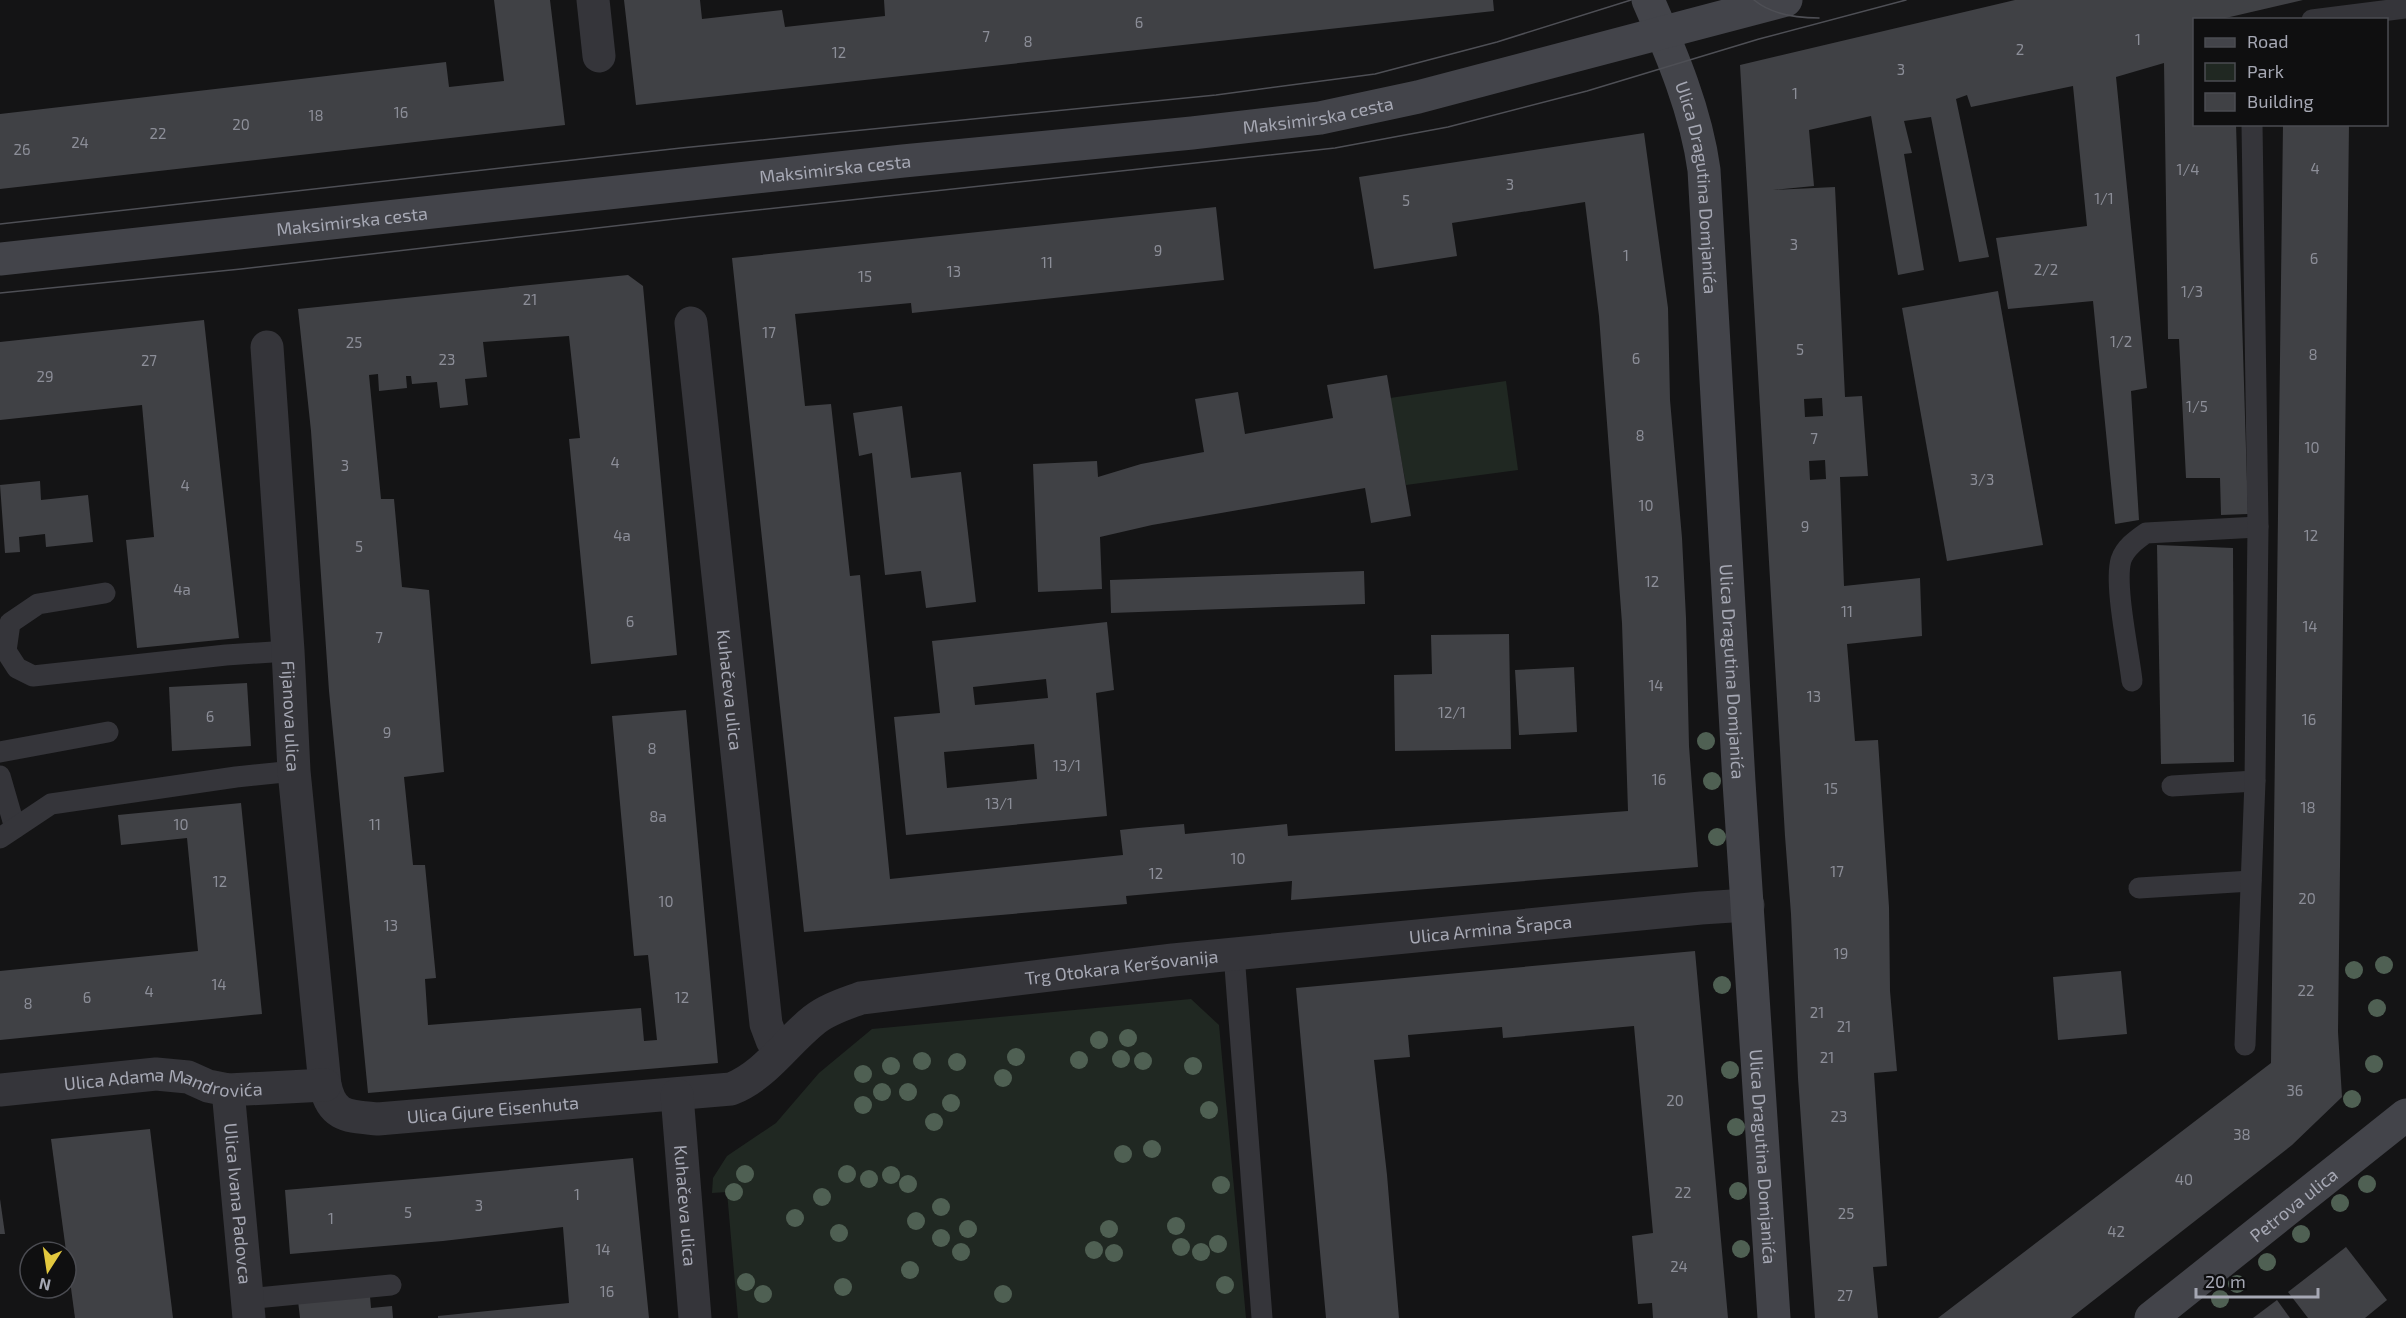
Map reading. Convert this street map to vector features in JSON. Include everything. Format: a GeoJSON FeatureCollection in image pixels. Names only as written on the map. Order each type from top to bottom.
{"type":"FeatureCollection","features":[{"type":"Feature","properties":{"kind":"main road","name":"Ulica Dragutina Domjanića"},"geometry":{"type":"LineString","coordinates":[[1648,0],[1676,64],[1696,128],[1704,170],[1774,1318]]}},
{"type":"Feature","properties":{"kind":"main road","name":"Maksimirska cesta"},"geometry":{"type":"LineString","coordinates":[[0,259],[1320,118],[1418,97],[1786,0]]}},
{"type":"Feature","properties":{"kind":"main road","name":"Petrova ulica"},"geometry":{"type":"LineString","coordinates":[[2151,1318],[2406,1115]]}},
{"type":"Feature","properties":{"kind":"street"},"geometry":{"type":"LineString","coordinates":[[593,0],[599,56]]}},
{"type":"Feature","properties":{"kind":"street","name":"Kuhačeva ulica"},"geometry":{"type":"LineString","coordinates":[[691,323],[766,1024],[780,1053]]}},
{"type":"Feature","properties":{"kind":"street","name":"Fijanova ulica"},"geometry":{"type":"LineString","coordinates":[[267,347],[294,771],[326,1085]]}},
{"type":"Feature","properties":{"kind":"street","name":"Ulica Armina Šrapca"},"geometry":{"type":"LineString","coordinates":[[1234,954],[1748,905]]}},
{"type":"Feature","properties":{"kind":"street","name":"Trg Otokara Keršovanija"},"geometry":{"type":"LineString","coordinates":[[677,1095],[740,1086],[756,1076],[815,1019],[861,998],[1234,954]]}},
{"type":"Feature","properties":{"kind":"street","name":"Ulica Adama Mandrovića"},"geometry":{"type":"LineString","coordinates":[[0,1090],[156,1074],[188,1077],[208,1086],[228,1090],[326,1085]]}},
{"type":"Feature","properties":{"kind":"street","name":"Ulica Gjure Eisenhuta"},"geometry":{"type":"LineString","coordinates":[[326,1085],[328,1100],[339,1112],[378,1119],[677,1095]]}},
{"type":"Feature","properties":{"kind":"street","name":"Ulica Ivana Padovca"},"geometry":{"type":"LineString","coordinates":[[228,1090],[248,1309]]}},
{"type":"Feature","properties":{"kind":"street","name":"Kuhačeva ulica"},"geometry":{"type":"LineString","coordinates":[[677,1095],[695,1318]]}},
{"type":"Feature","properties":{"kind":"lane"},"geometry":{"type":"LineString","coordinates":[[2328,18],[2406,8]]}},
{"type":"Feature","properties":{"kind":"lane"},"geometry":{"type":"LineString","coordinates":[[2245,1045],[2255,781],[2258,527],[2252,126]]}},
{"type":"Feature","properties":{"kind":"lane"},"geometry":{"type":"LineString","coordinates":[[2132,681],[2119,576],[2122,558],[2133,542],[2146,533],[2258,527]]}},
{"type":"Feature","properties":{"kind":"lane"},"geometry":{"type":"LineString","coordinates":[[105,593],[38,604],[10,623],[4,637],[6,651],[17,668],[33,676],[179,659],[288,651]]}},
{"type":"Feature","properties":{"kind":"lane"},"geometry":{"type":"LineString","coordinates":[[0,752],[108,732]]}},
{"type":"Feature","properties":{"kind":"lane"},"geometry":{"type":"LineString","coordinates":[[0,776],[8,833],[51,804],[236,777],[294,771]]}},
{"type":"Feature","properties":{"kind":"lane"},"geometry":{"type":"LineString","coordinates":[[2172,786],[2255,781]]}},
{"type":"Feature","properties":{"kind":"lane"},"geometry":{"type":"LineString","coordinates":[[2139,888],[2251,881]]}},
{"type":"Feature","properties":{"kind":"lane","name":"Trg Otokara Keršovanija"},"geometry":{"type":"LineString","coordinates":[[1234,954],[1262,1318]]}},
{"type":"Feature","properties":{"kind":"lane"},"geometry":{"type":"LineString","coordinates":[[248,1309],[391,1285]]}},
{"type":"Feature","properties":{"kind":"green space"},"geometry":{"type":"Polygon","coordinates":[[[1506,381],[1518,470],[1406,485],[1390,398],[1506,381]]]}},
{"type":"Feature","properties":{"kind":"green space"},"geometry":{"type":"Polygon","coordinates":[[[1191,999],[1219,1025],[1246,1318],[738,1318],[727,1192],[712,1193],[713,1178],[727,1156],[776,1123],[819,1073],[872,1029],[1191,999]]]}},
{"type":"Feature","properties":{"kind":"building"},"geometry":{"type":"Polygon","coordinates":[[[494,0],[550,0],[565,125],[0,189],[0,114],[446,62],[449,87],[504,81],[494,0]]]}},
{"type":"Feature","properties":{"kind":"building"},"geometry":{"type":"Polygon","coordinates":[[[624,0],[700,0],[702,19],[782,10],[785,27],[885,16],[884,0],[1493,0],[1494,11],[636,105],[624,0]]]}},
{"type":"Feature","properties":{"kind":"building"},"geometry":{"type":"Polygon","coordinates":[[[2015,0],[2303,0],[2226,18],[2193,18],[2193,126],[2236,126],[2248,514],[2221,515],[2220,478],[2186,478],[2179,339],[2168,339],[2164,63],[2116,77],[2147,388],[2131,391],[2139,520],[2115,524],[2093,301],[2008,309],[1996,238],[2087,226],[2073,86],[1971,107],[1967,95],[1956,99],[1989,257],[1959,262],[1931,117],[1904,121],[1912,153],[1904,154],[1924,270],[1898,275],[1871,116],[1809,130],[1814,186],[1773,190],[1835,187],[1845,397],[1862,396],[1868,476],[1840,477],[1844,586],[1920,578],[1922,636],[1847,644],[1855,741],[1878,740],[1889,907],[1890,991],[1897,1071],[1874,1073],[1887,1266],[1873,1267],[1878,1318],[1815,1318],[1798,1078],[1791,914],[1740,65],[2015,0]],[[1822,398],[1804,399],[1805,417],[1823,416],[1822,398]],[[1825,460],[1809,461],[1810,480],[1826,479],[1825,460]]]}},
{"type":"Feature","properties":{"kind":"building"},"geometry":{"type":"Polygon","coordinates":[[[2283,126],[2349,126],[2338,1032],[2342,1097],[2292,1145],[2071,1318],[1938,1318],[2271,1063],[2283,126]]]}},
{"type":"Feature","properties":{"kind":"building"},"geometry":{"type":"Polygon","coordinates":[[[1644,133],[1668,308],[1670,400],[1682,538],[1689,746],[1698,867],[1291,900],[1292,881],[1126,896],[1127,904],[804,932],[732,258],[1216,207],[1224,280],[912,313],[911,303],[795,314],[805,406],[831,404],[850,576],[860,575],[890,879],[1123,855],[1120,830],[1138,828],[1184,824],[1185,834],[1287,824],[1288,836],[1628,811],[1622,623],[1599,316],[1585,202],[1452,223],[1457,256],[1374,269],[1359,177],[1644,133]]]}},
{"type":"Feature","properties":{"kind":"building"},"geometry":{"type":"Polygon","coordinates":[[[628,275],[643,286],[677,655],[591,664],[569,439],[580,438],[569,336],[483,342],[487,377],[465,379],[468,405],[440,408],[437,382],[412,384],[411,376],[406,376],[407,388],[379,391],[378,374],[369,375],[381,499],[394,499],[402,587],[429,590],[444,772],[404,777],[413,865],[425,865],[436,978],[425,979],[428,1025],[641,1008],[644,1041],[657,1040],[648,955],[634,956],[612,716],[686,710],[718,1063],[368,1093],[329,691],[311,431],[298,309],[628,275]]]}},
{"type":"Feature","properties":{"kind":"building"},"geometry":{"type":"Polygon","coordinates":[[[1998,291],[2043,545],[1947,561],[1902,308],[1998,291]]]}},
{"type":"Feature","properties":{"kind":"building"},"geometry":{"type":"Polygon","coordinates":[[[204,320],[239,638],[137,648],[126,540],[154,537],[142,405],[0,420],[0,342],[204,320]]]}},
{"type":"Feature","properties":{"kind":"building"},"geometry":{"type":"Polygon","coordinates":[[[1387,375],[1411,516],[1371,523],[1365,488],[1152,525],[1100,537],[1102,589],[1038,592],[1033,464],[1097,461],[1098,477],[1141,464],[1204,452],[1195,399],[1238,392],[1245,434],[1333,418],[1327,385],[1387,375]]]}},
{"type":"Feature","properties":{"kind":"building"},"geometry":{"type":"Polygon","coordinates":[[[902,406],[911,478],[961,472],[976,602],[926,608],[921,571],[885,575],[872,453],[859,456],[853,413],[902,406]]]}},
{"type":"Feature","properties":{"kind":"building"},"geometry":{"type":"Polygon","coordinates":[[[40,481],[41,500],[88,495],[93,542],[46,547],[45,534],[19,537],[20,552],[5,553],[0,485],[40,481]]]}},
{"type":"Feature","properties":{"kind":"building"},"geometry":{"type":"Polygon","coordinates":[[[2157,545],[2233,548],[2234,762],[2161,764],[2157,545]]]}},
{"type":"Feature","properties":{"kind":"building"},"geometry":{"type":"Polygon","coordinates":[[[1364,571],[1365,604],[1111,613],[1110,580],[1364,571]]]}},
{"type":"Feature","properties":{"kind":"building"},"geometry":{"type":"Polygon","coordinates":[[[1107,622],[1114,690],[1096,693],[1107,816],[906,835],[894,717],[940,713],[932,641],[1107,622]],[[1046,679],[973,687],[975,705],[1048,698],[1046,679]],[[1034,744],[944,752],[947,788],[1037,779],[1034,744]]]}},
{"type":"Feature","properties":{"kind":"building"},"geometry":{"type":"Polygon","coordinates":[[[1509,634],[1511,749],[1395,751],[1394,675],[1432,674],[1431,635],[1509,634]]]}},
{"type":"Feature","properties":{"kind":"building"},"geometry":{"type":"Polygon","coordinates":[[[1574,667],[1577,732],[1519,735],[1515,670],[1574,667]]]}},
{"type":"Feature","properties":{"kind":"building"},"geometry":{"type":"Polygon","coordinates":[[[247,683],[251,746],[172,751],[169,687],[247,683]]]}},
{"type":"Feature","properties":{"kind":"building"},"geometry":{"type":"Polygon","coordinates":[[[241,803],[262,1014],[0,1040],[0,971],[198,951],[187,838],[121,845],[118,815],[241,803]]]}},
{"type":"Feature","properties":{"kind":"building"},"geometry":{"type":"Polygon","coordinates":[[[1695,951],[1728,1318],[1653,1318],[1652,1303],[1638,1304],[1632,1236],[1653,1233],[1634,1026],[1503,1038],[1502,1027],[1408,1035],[1410,1057],[1374,1060],[1387,1175],[1399,1318],[1326,1318],[1296,988],[1695,951]]]}},
{"type":"Feature","properties":{"kind":"building"},"geometry":{"type":"Polygon","coordinates":[[[2121,971],[2127,1034],[2058,1040],[2053,977],[2121,971]]]}},
{"type":"Feature","properties":{"kind":"building"},"geometry":{"type":"Polygon","coordinates":[[[150,1129],[173,1318],[75,1318],[73,1300],[78,1300],[78,1240],[65,1240],[51,1139],[150,1129]]]}},
{"type":"Feature","properties":{"kind":"building"},"geometry":{"type":"Polygon","coordinates":[[[633,1158],[649,1318],[438,1318],[438,1316],[569,1303],[563,1227],[443,1241],[290,1254],[285,1190],[633,1158]]]}},
{"type":"Feature","properties":{"kind":"building"},"geometry":{"type":"Polygon","coordinates":[[[0,1199],[5,1234],[0,1234],[0,1199]]]}},
{"type":"Feature","properties":{"kind":"building"},"geometry":{"type":"Polygon","coordinates":[[[2346,1247],[2387,1300],[2365,1318],[2308,1318],[2288,1292],[2346,1247]]]}},
{"type":"Feature","properties":{"kind":"building"},"geometry":{"type":"Polygon","coordinates":[[[370,1296],[371,1308],[392,1306],[393,1318],[300,1318],[298,1301],[370,1296]]]}},
{"type":"Feature","properties":{"kind":"building"},"geometry":{"type":"Polygon","coordinates":[[[2277,1300],[2290,1318],[2253,1318],[2277,1300]]]}},
{"type":"Feature","properties":{"kind":"tram line"},"geometry":{"type":"LineString","coordinates":[[0,224],[681,148],[1216,95],[1375,74],[1497,42],[1631,0]]}},
{"type":"Feature","properties":{"kind":"tram line"},"geometry":{"type":"LineString","coordinates":[[1754,0],[1785,15],[1819,18]]}},
{"type":"Feature","properties":{"kind":"tram line"},"geometry":{"type":"LineString","coordinates":[[0,293],[241,269],[692,217],[1335,148],[1448,127],[1587,91],[1759,39],[1906,0]]}}]}
